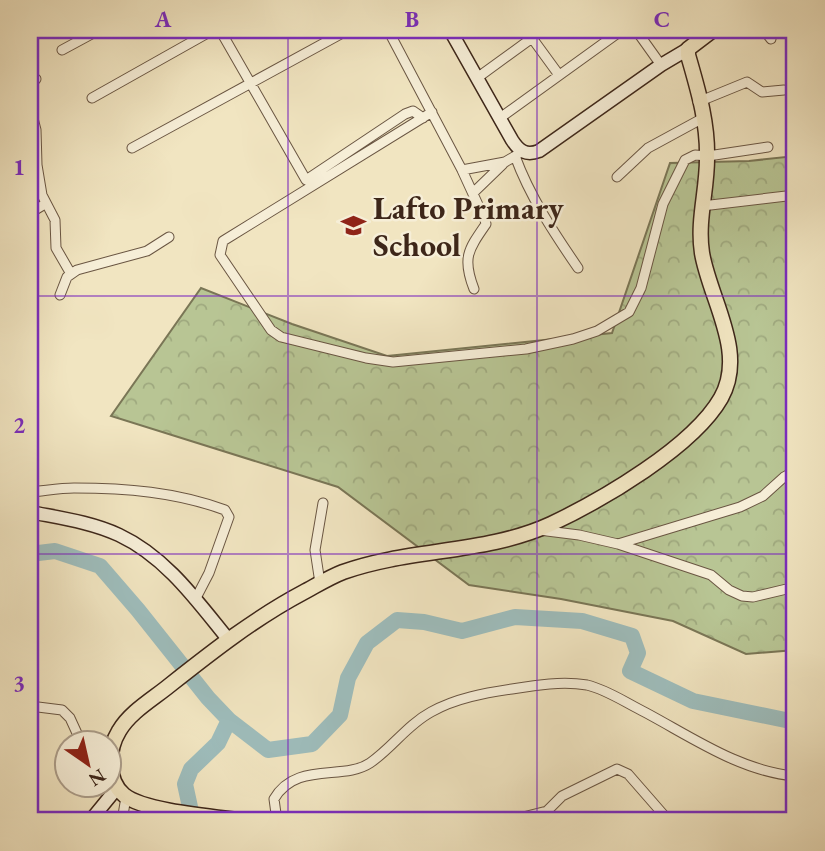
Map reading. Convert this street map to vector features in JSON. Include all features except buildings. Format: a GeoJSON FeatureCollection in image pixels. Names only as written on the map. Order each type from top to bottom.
{"type":"FeatureCollection","features":[{"type":"Feature","properties":{"kind":"main road"},"geometry":{"type":"LineString","coordinates":[[319,581],[351,570],[538,530],[604,495],[675,446],[702,422],[722,396],[730,373],[731,355],[703,254],[700,227],[703,118],[684,51],[684,45],[704,30]]}},
{"type":"Feature","properties":{"kind":"main road"},"geometry":{"type":"LineString","coordinates":[[684,51],[713,30]]}},
{"type":"Feature","properties":{"kind":"main road"},"geometry":{"type":"LineString","coordinates":[[121,728],[169,683],[226,638],[349,565],[518,531],[535,525],[625,475],[698,421],[723,384],[727,361],[697,242],[704,156]]}},
{"type":"Feature","properties":{"kind":"main road"},"geometry":{"type":"LineString","coordinates":[[113,728],[122,717],[169,683]]}},
{"type":"Feature","properties":{"kind":"main road"},"geometry":{"type":"LineString","coordinates":[[122,795],[174,813],[246,821]]}},
{"type":"Feature","properties":{"kind":"street"},"geometry":{"type":"LineString","coordinates":[[62,50],[99,30]]}},
{"type":"Feature","properties":{"kind":"street"},"geometry":{"type":"LineString","coordinates":[[92,98],[213,30]]}},
{"type":"Feature","properties":{"kind":"street"},"geometry":{"type":"LineString","coordinates":[[220,30],[306,180],[405,114],[413,111],[423,118]]}},
{"type":"Feature","properties":{"kind":"street"},"geometry":{"type":"LineString","coordinates":[[132,148],[348,30]]}},
{"type":"Feature","properties":{"kind":"street"},"geometry":{"type":"LineString","coordinates":[[388,30],[462,170],[486,224],[476,237],[467,263],[474,289]]}},
{"type":"Feature","properties":{"kind":"street"},"geometry":{"type":"LineString","coordinates":[[477,78],[543,30]]}},
{"type":"Feature","properties":{"kind":"street"},"geometry":{"type":"LineString","coordinates":[[603,30],[609,39]]}},
{"type":"Feature","properties":{"kind":"street"},"geometry":{"type":"LineString","coordinates":[[499,118],[622,30]]}},
{"type":"Feature","properties":{"kind":"street"},"geometry":{"type":"LineString","coordinates":[[636,30],[661,65]]}},
{"type":"Feature","properties":{"kind":"street"},"geometry":{"type":"LineString","coordinates":[[764,30],[771,39]]}},
{"type":"Feature","properties":{"kind":"street"},"geometry":{"type":"LineString","coordinates":[[457,32],[477,78],[512,140],[521,172],[551,229],[578,268]]}},
{"type":"Feature","properties":{"kind":"street"},"geometry":{"type":"LineString","coordinates":[[532,38],[559,75]]}},
{"type":"Feature","properties":{"kind":"street"},"geometry":{"type":"LineString","coordinates":[[473,193],[505,162],[518,154],[539,151],[684,51]]}},
{"type":"Feature","properties":{"kind":"street"},"geometry":{"type":"LineString","coordinates":[[699,102],[750,82],[762,92],[784,90]]}},
{"type":"Feature","properties":{"kind":"street"},"geometry":{"type":"LineString","coordinates":[[30,107],[36,130],[39,182],[45,204],[55,220],[56,248],[71,274]]}},
{"type":"Feature","properties":{"kind":"street"},"geometry":{"type":"LineString","coordinates":[[432,112],[222,241],[220,255],[276,334],[366,358],[393,362],[526,349],[597,331],[633,307],[641,288],[659,214],[681,164],[690,157],[768,147]]}},
{"type":"Feature","properties":{"kind":"street"},"geometry":{"type":"LineString","coordinates":[[617,177],[648,148],[703,118]]}},
{"type":"Feature","properties":{"kind":"street"},"geometry":{"type":"LineString","coordinates":[[462,170],[505,162]]}},
{"type":"Feature","properties":{"kind":"street"},"geometry":{"type":"LineString","coordinates":[[702,206],[795,195]]}},
{"type":"Feature","properties":{"kind":"street"},"geometry":{"type":"LineString","coordinates":[[30,213],[45,204]]}},
{"type":"Feature","properties":{"kind":"street"},"geometry":{"type":"LineString","coordinates":[[60,295],[71,274],[147,251],[169,237]]}},
{"type":"Feature","properties":{"kind":"street"},"geometry":{"type":"LineString","coordinates":[[618,544],[740,507],[763,496],[795,471]]}},
{"type":"Feature","properties":{"kind":"street"},"geometry":{"type":"LineString","coordinates":[[30,492],[72,488],[171,494],[193,498],[225,510],[229,517],[209,573],[196,598]]}},
{"type":"Feature","properties":{"kind":"street"},"geometry":{"type":"LineString","coordinates":[[319,581],[315,550],[323,503]]}},
{"type":"Feature","properties":{"kind":"street"},"geometry":{"type":"LineString","coordinates":[[30,512],[85,523],[120,536],[176,577],[196,598],[226,638]]}},
{"type":"Feature","properties":{"kind":"street"},"geometry":{"type":"LineString","coordinates":[[538,530],[579,535],[618,544],[711,575],[734,594],[753,597],[795,587]]}},
{"type":"Feature","properties":{"kind":"street"},"geometry":{"type":"LineString","coordinates":[[277,821],[274,799],[286,785],[310,775],[364,766],[415,722],[442,706],[464,698],[555,684],[594,687],[662,720],[726,756],[777,774],[795,776]]}},
{"type":"Feature","properties":{"kind":"street"},"geometry":{"type":"LineString","coordinates":[[30,706],[62,710],[74,728]]}},
{"type":"Feature","properties":{"kind":"street"},"geometry":{"type":"LineString","coordinates":[[518,821],[547,811],[562,796],[617,769],[628,774],[669,821]]}},
{"type":"Feature","properties":{"kind":"street"},"geometry":{"type":"LineString","coordinates":[[90,821],[113,798]]}},
{"type":"Feature","properties":{"kind":"street"},"geometry":{"type":"LineString","coordinates":[[119,798],[122,821]]}},
{"type":"Feature","properties":{"kind":"street"},"geometry":{"type":"LineString","coordinates":[[547,811],[550,821]]}},
{"type":"Feature","properties":{"kind":"green space"},"geometry":{"type":"Polygon","coordinates":[[[795,156],[795,650],[746,654],[673,621],[561,599],[469,585],[338,487],[111,416],[201,288],[292,324],[387,356],[612,333],[670,163],[749,161],[795,156]]]}},
{"type":"Feature","properties":{"kind":"waterway"},"geometry":{"type":"LineString","coordinates":[[30,554],[55,551],[100,566],[208,698],[229,720],[268,750],[312,744],[340,715],[348,678],[367,643],[397,620],[424,622],[462,631],[515,617],[582,621],[632,636],[638,653],[630,671],[693,701],[795,722]]}},
{"type":"Feature","properties":{"kind":"waterway"},"geometry":{"type":"LineString","coordinates":[[193,821],[185,784],[191,769],[218,743],[229,720]]}},
{"type":"Feature","properties":{"kind":"place","name":"Lafto Primary School"},"geometry":{"type":"Point","coordinates":[353,226]}}]}
